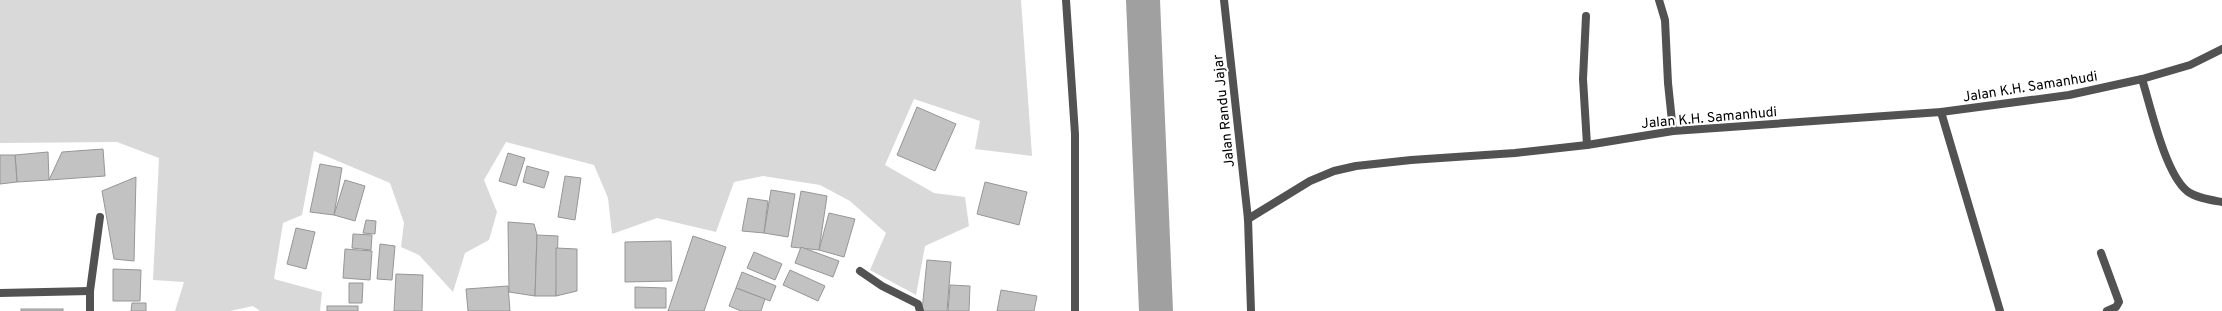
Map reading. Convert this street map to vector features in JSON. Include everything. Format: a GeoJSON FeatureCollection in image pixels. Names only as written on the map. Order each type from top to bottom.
{"type":"FeatureCollection","features":[{"type":"Feature","properties":{"kind":"street"},"geometry":{"type":"LineString","coordinates":[[1066,0],[1075,134],[1075,311]]}},
{"type":"Feature","properties":{"kind":"street","name":"Jalan Randu Jajar"},"geometry":{"type":"LineString","coordinates":[[1224,0],[1248,219]]}},
{"type":"Feature","properties":{"kind":"street"},"geometry":{"type":"LineString","coordinates":[[1659,0],[1665,20],[1668,83],[1673,131]]}},
{"type":"Feature","properties":{"kind":"street"},"geometry":{"type":"LineString","coordinates":[[1586,16],[1583,79],[1587,145]]}},
{"type":"Feature","properties":{"kind":"street","name":"Jalan K.H. Samanhudi"},"geometry":{"type":"LineString","coordinates":[[1248,219],[1310,180],[1334,171],[1411,160],[1515,153],[1587,145],[1673,131],[1941,112],[2069,95],[2142,79],[2190,65],[2222,49]]}},
{"type":"Feature","properties":{"kind":"street"},"geometry":{"type":"LineString","coordinates":[[2142,79],[2168,162],[2178,183],[2188,192],[2222,202]]}},
{"type":"Feature","properties":{"kind":"street"},"geometry":{"type":"LineString","coordinates":[[1941,112],[2000,311]]}},
{"type":"Feature","properties":{"kind":"street"},"geometry":{"type":"LineString","coordinates":[[90,311],[90,291],[100,217]]}},
{"type":"Feature","properties":{"kind":"street"},"geometry":{"type":"LineString","coordinates":[[1248,219],[1252,311]]}},
{"type":"Feature","properties":{"kind":"street"},"geometry":{"type":"LineString","coordinates":[[2101,253],[2119,302],[2116,307],[2107,311]]}},
{"type":"Feature","properties":{"kind":"street"},"geometry":{"type":"LineString","coordinates":[[860,271],[882,286],[918,304],[920,311]]}},
{"type":"Feature","properties":{"kind":"street"},"geometry":{"type":"LineString","coordinates":[[0,293],[90,291]]}},
{"type":"Feature","properties":{"kind":"shaded area"},"geometry":{"type":"Polygon","coordinates":[[[0,0],[1021,0],[1032,156],[975,149],[980,121],[914,99],[885,165],[934,193],[965,197],[969,226],[925,246],[916,295],[870,270],[886,233],[850,201],[820,185],[763,176],[734,182],[716,232],[657,218],[612,234],[608,198],[594,165],[506,142],[484,180],[497,212],[489,240],[465,253],[453,292],[419,255],[401,247],[404,223],[390,183],[314,151],[302,215],[283,223],[274,279],[322,292],[320,311],[260,311],[253,306],[230,311],[175,311],[184,282],[153,280],[159,158],[117,142],[0,143],[0,0]]]}},
{"type":"Feature","properties":{"kind":"building"},"geometry":{"type":"Polygon","coordinates":[[[917,107],[956,124],[935,171],[897,155],[917,107]]]}},
{"type":"Feature","properties":{"kind":"building"},"geometry":{"type":"Polygon","coordinates":[[[103,149],[105,176],[49,180],[62,152],[103,149]]]}},
{"type":"Feature","properties":{"kind":"building"},"geometry":{"type":"Polygon","coordinates":[[[48,152],[49,180],[17,182],[15,155],[48,152]]]}},
{"type":"Feature","properties":{"kind":"building"},"geometry":{"type":"Polygon","coordinates":[[[508,153],[525,158],[516,186],[499,181],[508,153]]]}},
{"type":"Feature","properties":{"kind":"building"},"geometry":{"type":"Polygon","coordinates":[[[0,155],[15,155],[17,182],[0,184],[0,155]]]}},
{"type":"Feature","properties":{"kind":"building"},"geometry":{"type":"Polygon","coordinates":[[[320,164],[342,168],[334,215],[310,212],[320,164]]]}},
{"type":"Feature","properties":{"kind":"building"},"geometry":{"type":"Polygon","coordinates":[[[527,166],[549,172],[544,188],[523,182],[527,166]]]}},
{"type":"Feature","properties":{"kind":"building"},"geometry":{"type":"Polygon","coordinates":[[[565,176],[581,178],[575,220],[558,217],[565,176]]]}},
{"type":"Feature","properties":{"kind":"building"},"geometry":{"type":"Polygon","coordinates":[[[136,177],[134,261],[114,259],[102,191],[136,177]]]}},
{"type":"Feature","properties":{"kind":"building"},"geometry":{"type":"Polygon","coordinates":[[[345,180],[365,186],[355,221],[334,215],[345,180]]]}},
{"type":"Feature","properties":{"kind":"building"},"geometry":{"type":"Polygon","coordinates":[[[985,182],[1027,192],[1019,225],[977,214],[985,182]]]}},
{"type":"Feature","properties":{"kind":"building"},"geometry":{"type":"Polygon","coordinates":[[[771,190],[795,194],[788,237],[764,233],[771,190]]]}},
{"type":"Feature","properties":{"kind":"building"},"geometry":{"type":"Polygon","coordinates":[[[801,191],[827,196],[819,250],[791,247],[801,191]]]}},
{"type":"Feature","properties":{"kind":"building"},"geometry":{"type":"Polygon","coordinates":[[[748,198],[768,201],[764,233],[742,231],[748,198]]]}},
{"type":"Feature","properties":{"kind":"building"},"geometry":{"type":"Polygon","coordinates":[[[829,213],[855,219],[844,257],[819,250],[829,213]]]}},
{"type":"Feature","properties":{"kind":"building"},"geometry":{"type":"Polygon","coordinates":[[[366,220],[376,221],[375,234],[363,233],[366,220]]]}},
{"type":"Feature","properties":{"kind":"building"},"geometry":{"type":"Polygon","coordinates":[[[508,222],[534,224],[537,235],[535,296],[509,292],[508,222]]]}},
{"type":"Feature","properties":{"kind":"building"},"geometry":{"type":"Polygon","coordinates":[[[296,228],[315,232],[306,269],[287,264],[296,228]]]}},
{"type":"Feature","properties":{"kind":"building"},"geometry":{"type":"Polygon","coordinates":[[[353,234],[372,235],[371,250],[352,248],[353,234]]]}},
{"type":"Feature","properties":{"kind":"building"},"geometry":{"type":"Polygon","coordinates":[[[537,235],[558,236],[556,296],[535,296],[537,235]]]}},
{"type":"Feature","properties":{"kind":"building"},"geometry":{"type":"Polygon","coordinates":[[[693,236],[726,247],[704,311],[668,311],[693,236]]]}},
{"type":"Feature","properties":{"kind":"building"},"geometry":{"type":"Polygon","coordinates":[[[671,241],[672,281],[625,282],[625,242],[671,241]]]}},
{"type":"Feature","properties":{"kind":"building"},"geometry":{"type":"Polygon","coordinates":[[[380,244],[395,246],[392,280],[377,279],[380,244]]]}},
{"type":"Feature","properties":{"kind":"building"},"geometry":{"type":"Polygon","coordinates":[[[801,247],[839,261],[833,277],[795,263],[801,247]]]}},
{"type":"Feature","properties":{"kind":"building"},"geometry":{"type":"Polygon","coordinates":[[[556,248],[577,249],[577,291],[556,296],[556,248]]]}},
{"type":"Feature","properties":{"kind":"building"},"geometry":{"type":"Polygon","coordinates":[[[345,249],[372,251],[370,280],[343,278],[345,249]]]}},
{"type":"Feature","properties":{"kind":"building"},"geometry":{"type":"Polygon","coordinates":[[[754,252],[782,264],[775,280],[747,268],[754,252]]]}},
{"type":"Feature","properties":{"kind":"building"},"geometry":{"type":"Polygon","coordinates":[[[927,260],[951,262],[947,311],[922,311],[927,260]]]}},
{"type":"Feature","properties":{"kind":"building"},"geometry":{"type":"Polygon","coordinates":[[[113,269],[141,270],[140,301],[113,301],[113,269]]]}},
{"type":"Feature","properties":{"kind":"building"},"geometry":{"type":"Polygon","coordinates":[[[790,270],[825,286],[818,301],[783,285],[790,270]]]}},
{"type":"Feature","properties":{"kind":"building"},"geometry":{"type":"Polygon","coordinates":[[[742,272],[776,286],[770,301],[736,288],[742,272]]]}},
{"type":"Feature","properties":{"kind":"building"},"geometry":{"type":"Polygon","coordinates":[[[396,274],[423,275],[422,311],[394,311],[396,274]]]}},
{"type":"Feature","properties":{"kind":"building"},"geometry":{"type":"Polygon","coordinates":[[[349,283],[363,283],[362,303],[349,303],[349,283]]]}},
{"type":"Feature","properties":{"kind":"building"},"geometry":{"type":"Polygon","coordinates":[[[950,285],[970,286],[969,311],[948,311],[950,285]]]}},
{"type":"Feature","properties":{"kind":"building"},"geometry":{"type":"Polygon","coordinates":[[[508,286],[510,311],[468,311],[466,289],[508,286]]]}},
{"type":"Feature","properties":{"kind":"building"},"geometry":{"type":"Polygon","coordinates":[[[635,287],[666,288],[666,308],[635,308],[635,287]]]}},
{"type":"Feature","properties":{"kind":"building"},"geometry":{"type":"Polygon","coordinates":[[[736,288],[765,299],[761,311],[741,311],[729,306],[736,288]]]}},
{"type":"Feature","properties":{"kind":"building"},"geometry":{"type":"Polygon","coordinates":[[[1001,290],[1037,296],[1034,311],[997,311],[1001,290]]]}},
{"type":"Feature","properties":{"kind":"building"},"geometry":{"type":"Polygon","coordinates":[[[132,303],[146,303],[146,311],[131,311],[132,303]]]}},
{"type":"Feature","properties":{"kind":"building"},"geometry":{"type":"Polygon","coordinates":[[[327,306],[358,306],[358,311],[327,311],[327,306]]]}},
{"type":"Feature","properties":{"kind":"building"},"geometry":{"type":"Polygon","coordinates":[[[21,309],[63,309],[63,311],[21,311],[21,309]]]}},
{"type":"Feature","properties":{"kind":"waterway"},"geometry":{"type":"LineString","coordinates":[[1143,0],[1156,311]]}}]}
